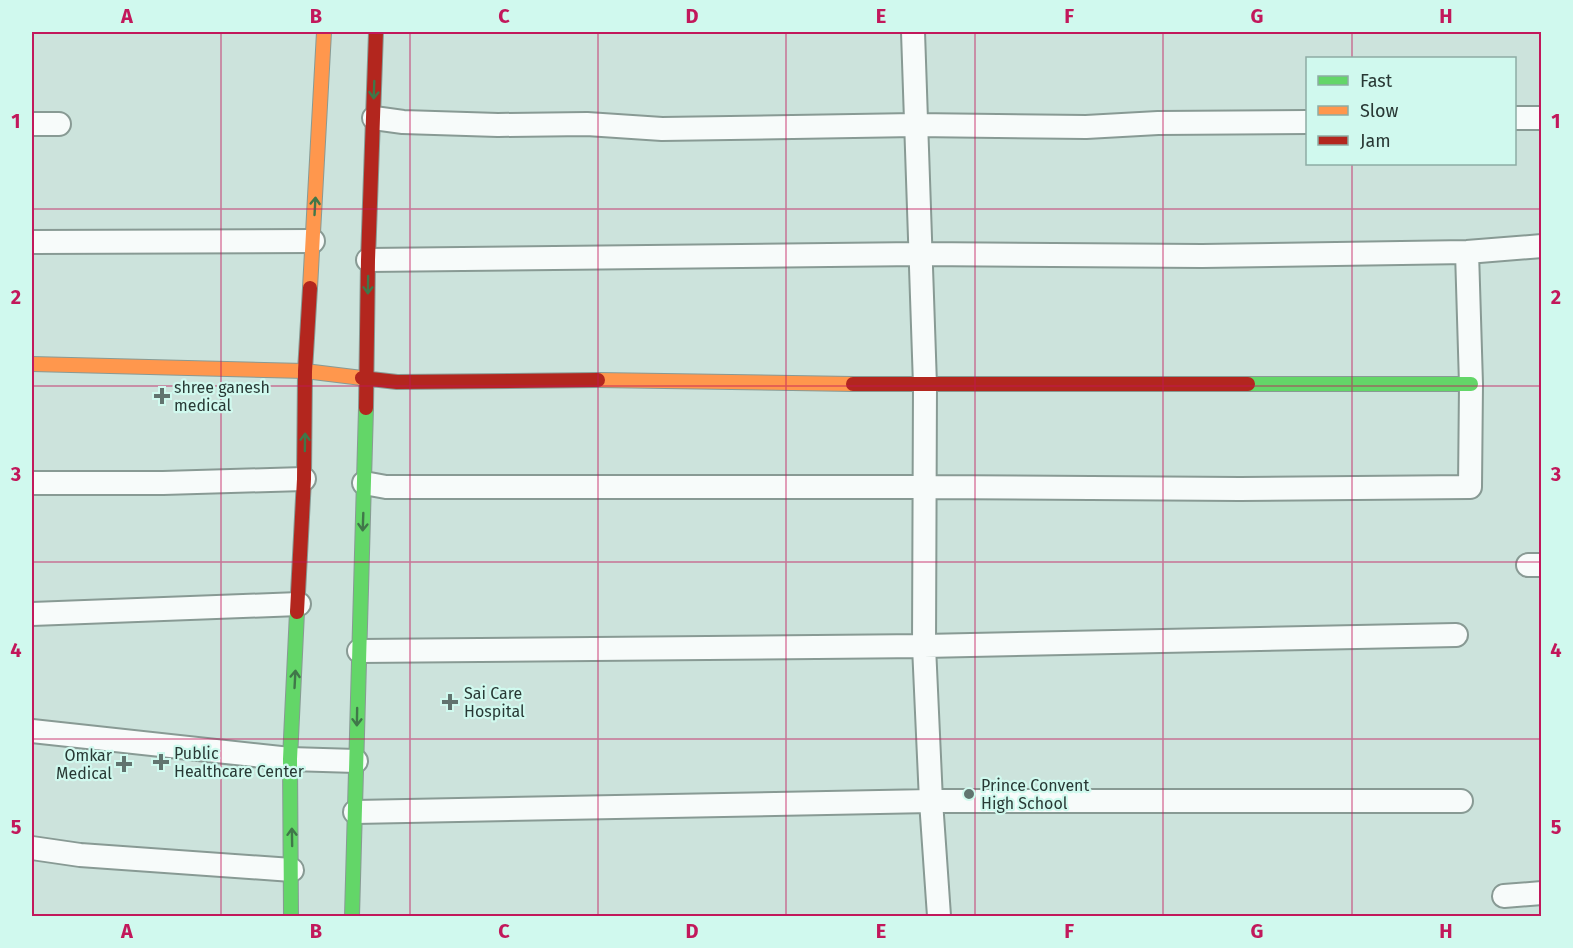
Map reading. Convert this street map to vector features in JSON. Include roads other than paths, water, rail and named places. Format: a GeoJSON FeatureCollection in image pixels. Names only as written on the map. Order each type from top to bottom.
{"type":"FeatureCollection","features":[{"type":"Feature","properties":{"kind":"street"},"geometry":{"type":"LineString","coordinates":[[291,916],[290,759],[304,479],[305,371],[324,32]]}},
{"type":"Feature","properties":{"kind":"street"},"geometry":{"type":"LineString","coordinates":[[352,916],[376,32]]}},
{"type":"Feature","properties":{"kind":"street"},"geometry":{"type":"LineString","coordinates":[[913,32],[925,385],[924,646],[939,916]]}},
{"type":"Feature","properties":{"kind":"street"},"geometry":{"type":"LineString","coordinates":[[374,118],[415,123],[587,124],[662,129],[915,125],[1086,127],[1158,123],[1306,122]]}},
{"type":"Feature","properties":{"kind":"street"},"geometry":{"type":"LineString","coordinates":[[1516,118],[1542,118]]}},
{"type":"Feature","properties":{"kind":"street"},"geometry":{"type":"LineString","coordinates":[[32,124],[59,124]]}},
{"type":"Feature","properties":{"kind":"street"},"geometry":{"type":"LineString","coordinates":[[32,242],[313,241]]}},
{"type":"Feature","properties":{"kind":"street"},"geometry":{"type":"LineString","coordinates":[[368,261],[919,254],[1202,256],[1467,252],[1542,246]]}},
{"type":"Feature","properties":{"kind":"street"},"geometry":{"type":"LineString","coordinates":[[364,483],[386,487],[1240,489],[1470,487],[1472,384],[1467,252]]}},
{"type":"Feature","properties":{"kind":"street"},"geometry":{"type":"LineString","coordinates":[[32,364],[305,371],[397,382],[629,380],[925,385],[1472,384]]}},
{"type":"Feature","properties":{"kind":"street"},"geometry":{"type":"LineString","coordinates":[[32,483],[162,483],[304,479]]}},
{"type":"Feature","properties":{"kind":"street"},"geometry":{"type":"LineString","coordinates":[[32,614],[299,604]]}},
{"type":"Feature","properties":{"kind":"street"},"geometry":{"type":"LineString","coordinates":[[359,651],[924,646],[1456,635]]}},
{"type":"Feature","properties":{"kind":"street"},"geometry":{"type":"LineString","coordinates":[[32,731],[290,759],[356,761]]}},
{"type":"Feature","properties":{"kind":"street"},"geometry":{"type":"LineString","coordinates":[[354,812],[931,801],[1461,801]]}},
{"type":"Feature","properties":{"kind":"street"},"geometry":{"type":"LineString","coordinates":[[32,848],[80,855],[292,870]]}},
{"type":"Feature","properties":{"kind":"street"},"geometry":{"type":"LineString","coordinates":[[1504,896],[1542,893]]}},
{"type":"Feature","properties":{"kind":"place","name":"shree ganesh medical"},"geometry":{"type":"Point","coordinates":[162,396]}},
{"type":"Feature","properties":{"kind":"place","name":"Sai Care Hospital"},"geometry":{"type":"Point","coordinates":[450,702]}},
{"type":"Feature","properties":{"kind":"place","name":"Public Healthcare Center"},"geometry":{"type":"Point","coordinates":[161,762]}},
{"type":"Feature","properties":{"kind":"place","name":"Omkar Medical"},"geometry":{"type":"Point","coordinates":[124,764]}},
{"type":"Feature","properties":{"kind":"place","name":"Prince Convent High School"},"geometry":{"type":"Point","coordinates":[969,794]}}]}
